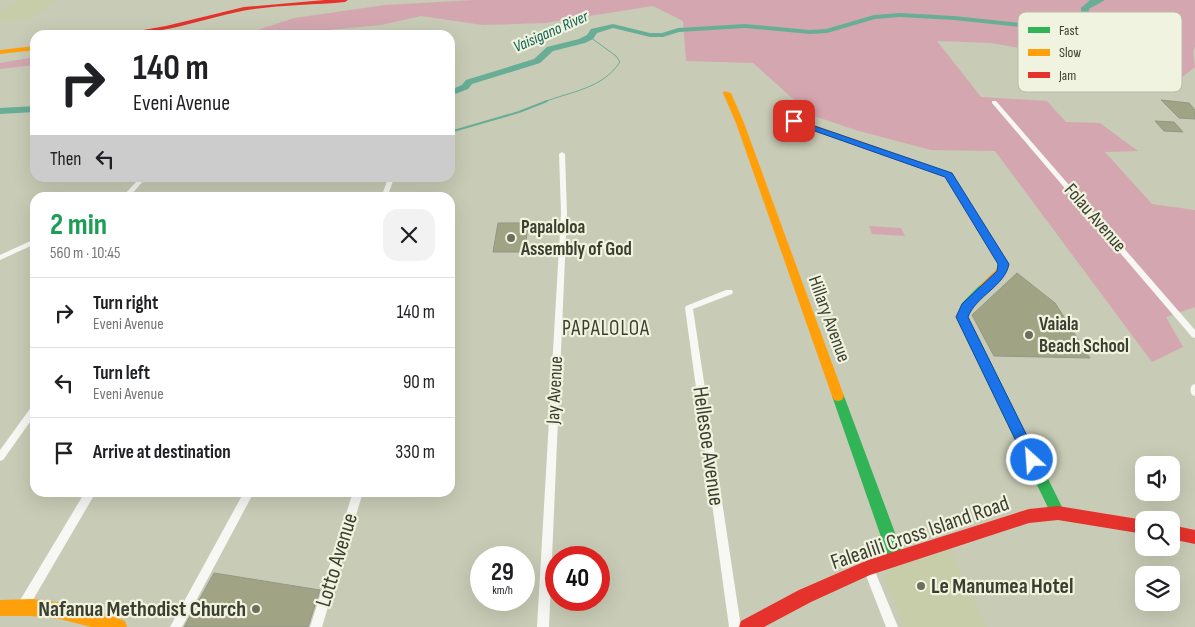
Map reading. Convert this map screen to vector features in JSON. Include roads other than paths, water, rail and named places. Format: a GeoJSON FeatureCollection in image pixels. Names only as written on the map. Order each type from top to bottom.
{"type":"FeatureCollection","features":[{"type":"Feature","properties":{"kind":"street"},"geometry":{"type":"LineString","coordinates":[[152,30],[244,9],[345,0]]}},
{"type":"Feature","properties":{"kind":"street"},"geometry":{"type":"LineString","coordinates":[[0,52],[30,49]]}},
{"type":"Feature","properties":{"kind":"street","name":"Hillary Avenue"},"geometry":{"type":"LineString","coordinates":[[727,93],[743,132],[896,558]]}},
{"type":"Feature","properties":{"kind":"street","name":"Folau Avenue"},"geometry":{"type":"LineString","coordinates":[[994,102],[1195,335]]}},
{"type":"Feature","properties":{"kind":"street"},"geometry":{"type":"LineString","coordinates":[[794,121],[949,175],[1004,268],[966,306],[962,317],[1058,513]]}},
{"type":"Feature","properties":{"kind":"street","name":"Jay Avenue"},"geometry":{"type":"LineString","coordinates":[[543,627],[564,213],[562,154]]}},
{"type":"Feature","properties":{"kind":"street"},"geometry":{"type":"LineString","coordinates":[[129,192],[137,182]]}},
{"type":"Feature","properties":{"kind":"street"},"geometry":{"type":"LineString","coordinates":[[0,258],[30,243]]}},
{"type":"Feature","properties":{"kind":"street","name":"Hellesoe Avenue"},"geometry":{"type":"LineString","coordinates":[[729,292],[688,308],[734,627]]}},
{"type":"Feature","properties":{"kind":"street"},"geometry":{"type":"LineString","coordinates":[[1195,387],[1195,393]]}},
{"type":"Feature","properties":{"kind":"street"},"geometry":{"type":"LineString","coordinates":[[0,457],[30,415]]}},
{"type":"Feature","properties":{"kind":"street"},"geometry":{"type":"LineString","coordinates":[[23,606],[88,497]]}},
{"type":"Feature","properties":{"kind":"street"},"geometry":{"type":"LineString","coordinates":[[176,627],[247,497]]}},
{"type":"Feature","properties":{"kind":"street","name":"Lotto Avenue"},"geometry":{"type":"LineString","coordinates":[[316,627],[356,497]]}},
{"type":"Feature","properties":{"kind":"street","name":"Falealili Cross Island Road"},"geometry":{"type":"LineString","coordinates":[[747,627],[805,596],[868,568],[1030,516],[1058,513],[1135,526]]}},
{"type":"Feature","properties":{"kind":"street"},"geometry":{"type":"LineString","coordinates":[[1180,534],[1195,537]]}},
{"type":"Feature","properties":{"kind":"street"},"geometry":{"type":"LineString","coordinates":[[868,568],[892,627]]}},
{"type":"Feature","properties":{"kind":"street"},"geometry":{"type":"LineString","coordinates":[[0,608],[23,606],[62,610],[119,627]]}},
{"type":"Feature","properties":{"kind":"waterway","name":"Vaisigano River"},"geometry":{"type":"LineString","coordinates":[[1085,12],[1085,8],[1093,2],[1101,0]]}},
{"type":"Feature","properties":{"kind":"waterway","name":"Vaisigano River"},"geometry":{"type":"LineString","coordinates":[[455,91],[465,87],[469,82],[537,61],[550,49],[582,41],[590,37],[594,31],[613,26],[650,35],[663,35],[678,30],[745,26],[810,32],[827,31],[874,17],[900,15],[1018,25]]}},
{"type":"Feature","properties":{"kind":"waterway"},"geometry":{"type":"LineString","coordinates":[[546,101],[595,84],[613,71],[620,62],[616,56],[590,37]]}},
{"type":"Feature","properties":{"kind":"waterway"},"geometry":{"type":"LineString","coordinates":[[455,131],[519,112],[546,101]]}},
{"type":"Feature","properties":{"kind":"waterway","name":"Vaisigano River"},"geometry":{"type":"LineString","coordinates":[[0,111],[30,109]]}},
{"type":"Feature","properties":{"kind":"place","name":"Papaloloa Assembly of God"},"geometry":{"type":"Point","coordinates":[511,238]}},
{"type":"Feature","properties":{"kind":"place","name":"Vaiala Beach School"},"geometry":{"type":"Point","coordinates":[1029,335]}},
{"type":"Feature","properties":{"kind":"place","name":"Le Manumea Hotel"},"geometry":{"type":"Point","coordinates":[921,586]}},
{"type":"Feature","properties":{"kind":"place","name":"Nafanua Methodist Church"},"geometry":{"type":"Point","coordinates":[256,609]}},
{"type":"Feature","properties":{"kind":"district","name":"PAPALOLOA"},"geometry":{"type":"Point","coordinates":[606,328]}}]}
